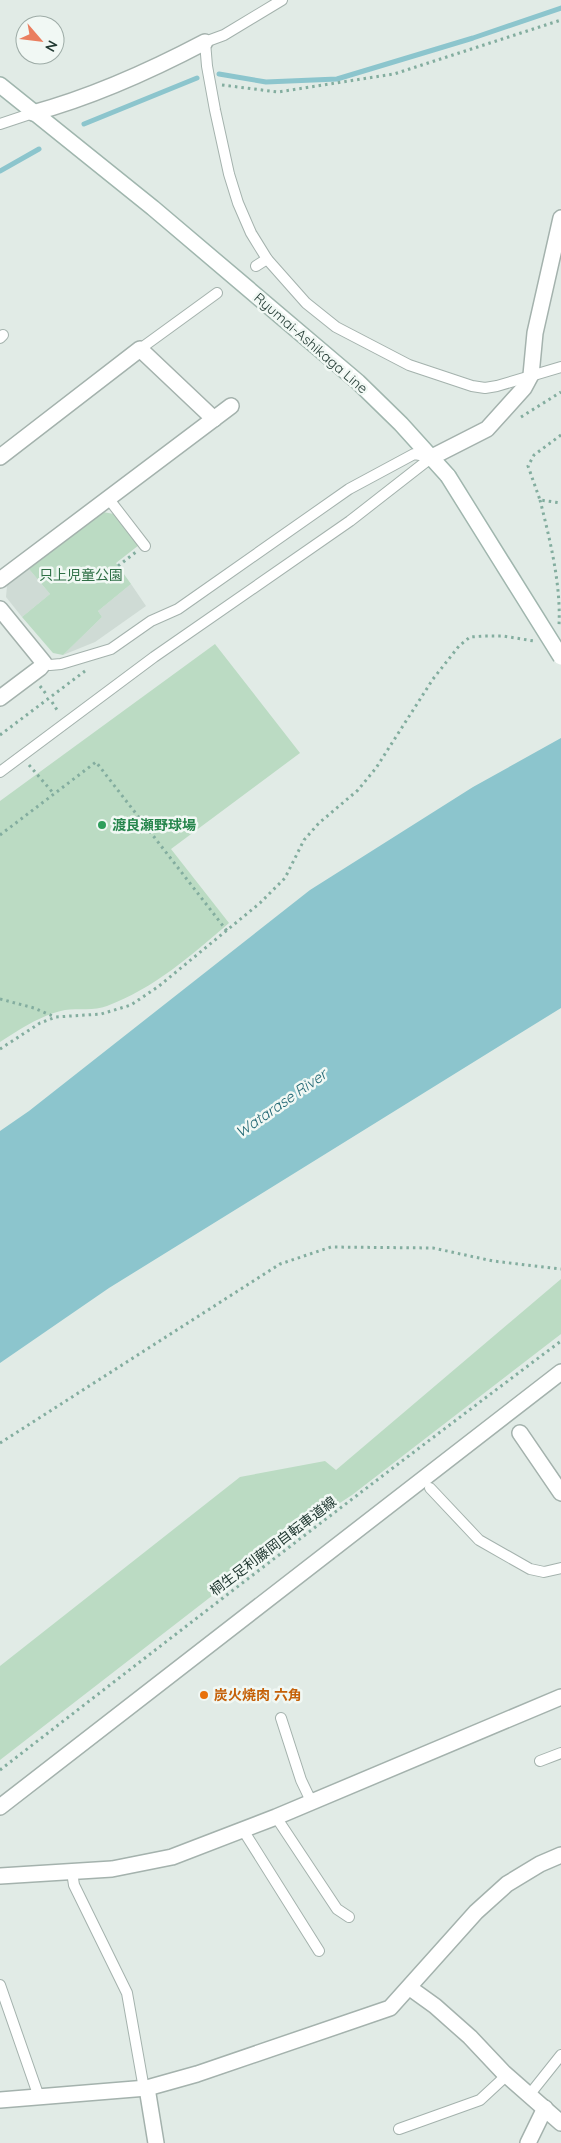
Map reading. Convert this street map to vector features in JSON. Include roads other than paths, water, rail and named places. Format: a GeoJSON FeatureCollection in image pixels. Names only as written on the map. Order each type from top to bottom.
{"type":"FeatureCollection","features":[{"type":"Feature","properties":{"kind":"street"},"geometry":{"type":"LineString","coordinates":[[33,113],[60,106],[132,77],[205,42]]}},
{"type":"Feature","properties":{"kind":"street","name":"Ryumai-Ashikaga Line"},"geometry":{"type":"LineString","coordinates":[[0,85],[152,208],[358,382],[396,418],[448,476],[561,657]]}},
{"type":"Feature","properties":{"kind":"street"},"geometry":{"type":"LineString","coordinates":[[432,457],[487,429],[524,388],[531,375],[535,332],[561,218]]}},
{"type":"Feature","properties":{"kind":"street"},"geometry":{"type":"LineString","coordinates":[[1,455],[140,348],[214,419]]}},
{"type":"Feature","properties":{"kind":"street"},"geometry":{"type":"LineString","coordinates":[[0,580],[231,406]]}},
{"type":"Feature","properties":{"kind":"street"},"geometry":{"type":"LineString","coordinates":[[0,609],[44,663],[0,698]]}},
{"type":"Feature","properties":{"kind":"street"},"geometry":{"type":"LineString","coordinates":[[0,1807],[561,1372]]}},
{"type":"Feature","properties":{"kind":"street"},"geometry":{"type":"LineString","coordinates":[[520,1432],[561,1493]]}},
{"type":"Feature","properties":{"kind":"street"},"geometry":{"type":"LineString","coordinates":[[0,1876],[112,1869],[172,1857],[276,1817],[561,1697]]}},
{"type":"Feature","properties":{"kind":"street"},"geometry":{"type":"LineString","coordinates":[[0,2100],[146,2089],[206,2072],[390,2008],[410,1988],[476,1912],[507,1884],[540,1864],[561,1855]]}},
{"type":"Feature","properties":{"kind":"street"},"geometry":{"type":"LineString","coordinates":[[410,1988],[435,2006],[470,2037],[507,2075],[561,2123]]}},
{"type":"Feature","properties":{"kind":"street"},"geometry":{"type":"LineString","coordinates":[[146,2089],[156,2143]]}},
{"type":"Feature","properties":{"kind":"street"},"geometry":{"type":"LineString","coordinates":[[528,2143],[545,2108]]}},
{"type":"Feature","properties":{"kind":"lane"},"geometry":{"type":"LineString","coordinates":[[282,0],[224,35],[205,42],[211,84],[232,184],[251,232],[268,259],[306,303],[324,319],[409,365],[457,382],[485,388],[553,371],[561,367]]}},
{"type":"Feature","properties":{"kind":"lane"},"geometry":{"type":"LineString","coordinates":[[0,124],[33,113]]}},
{"type":"Feature","properties":{"kind":"lane"},"geometry":{"type":"LineString","coordinates":[[256,266],[268,259]]}},
{"type":"Feature","properties":{"kind":"lane"},"geometry":{"type":"LineString","coordinates":[[140,348],[217,293]]}},
{"type":"Feature","properties":{"kind":"lane"},"geometry":{"type":"LineString","coordinates":[[44,663],[50,665],[61,664],[111,649],[152,621],[178,609],[349,489],[414,454],[432,457]]}},
{"type":"Feature","properties":{"kind":"lane"},"geometry":{"type":"LineString","coordinates":[[0,772],[154,658],[350,521],[432,457]]}},
{"type":"Feature","properties":{"kind":"lane"},"geometry":{"type":"LineString","coordinates":[[108,498],[145,546]]}},
{"type":"Feature","properties":{"kind":"lane"},"geometry":{"type":"LineString","coordinates":[[430,1488],[478,1540],[530,1569],[544,1572],[561,1568]]}},
{"type":"Feature","properties":{"kind":"lane"},"geometry":{"type":"LineString","coordinates":[[281,1718],[301,1780],[311,1801]]}},
{"type":"Feature","properties":{"kind":"lane"},"geometry":{"type":"LineString","coordinates":[[540,1761],[561,1753]]}},
{"type":"Feature","properties":{"kind":"lane"},"geometry":{"type":"LineString","coordinates":[[276,1817],[337,1909],[349,1917]]}},
{"type":"Feature","properties":{"kind":"lane"},"geometry":{"type":"LineString","coordinates":[[243,1830],[319,1951]]}},
{"type":"Feature","properties":{"kind":"lane"},"geometry":{"type":"LineString","coordinates":[[72,1872],[74,1885],[127,1993],[146,2089]]}},
{"type":"Feature","properties":{"kind":"lane"},"geometry":{"type":"LineString","coordinates":[[0,1985],[39,2097]]}},
{"type":"Feature","properties":{"kind":"lane"},"geometry":{"type":"LineString","coordinates":[[530,2094],[561,2055]]}},
{"type":"Feature","properties":{"kind":"lane"},"geometry":{"type":"LineString","coordinates":[[399,2129],[480,2100],[507,2075]]}},
{"type":"Feature","properties":{"kind":"water","name":"Watarase River"},"geometry":{"type":"Polygon","coordinates":[[[561,738],[561,1008],[109,1288],[0,1363],[0,1131],[29,1111],[310,890],[473,787],[561,738]]]}},
{"type":"Feature","properties":{"kind":"waterway"},"geometry":{"type":"LineString","coordinates":[[219,74],[266,82],[337,79],[473,38],[561,8]]}},
{"type":"Feature","properties":{"kind":"waterway"},"geometry":{"type":"LineString","coordinates":[[84,124],[197,78]]}},
{"type":"Feature","properties":{"kind":"waterway"},"geometry":{"type":"LineString","coordinates":[[0,171],[39,149]]}},
{"type":"Feature","properties":{"kind":"place","name":"渡良瀬野球場"},"geometry":{"type":"Point","coordinates":[102,825]}},
{"type":"Feature","properties":{"kind":"place","name":"炭火焼肉 六角"},"geometry":{"type":"Point","coordinates":[204,1695]}},
{"type":"Feature","properties":{"kind":"park label","name":"只上児童公園"},"geometry":{"type":"Point","coordinates":[81,575]}}]}
